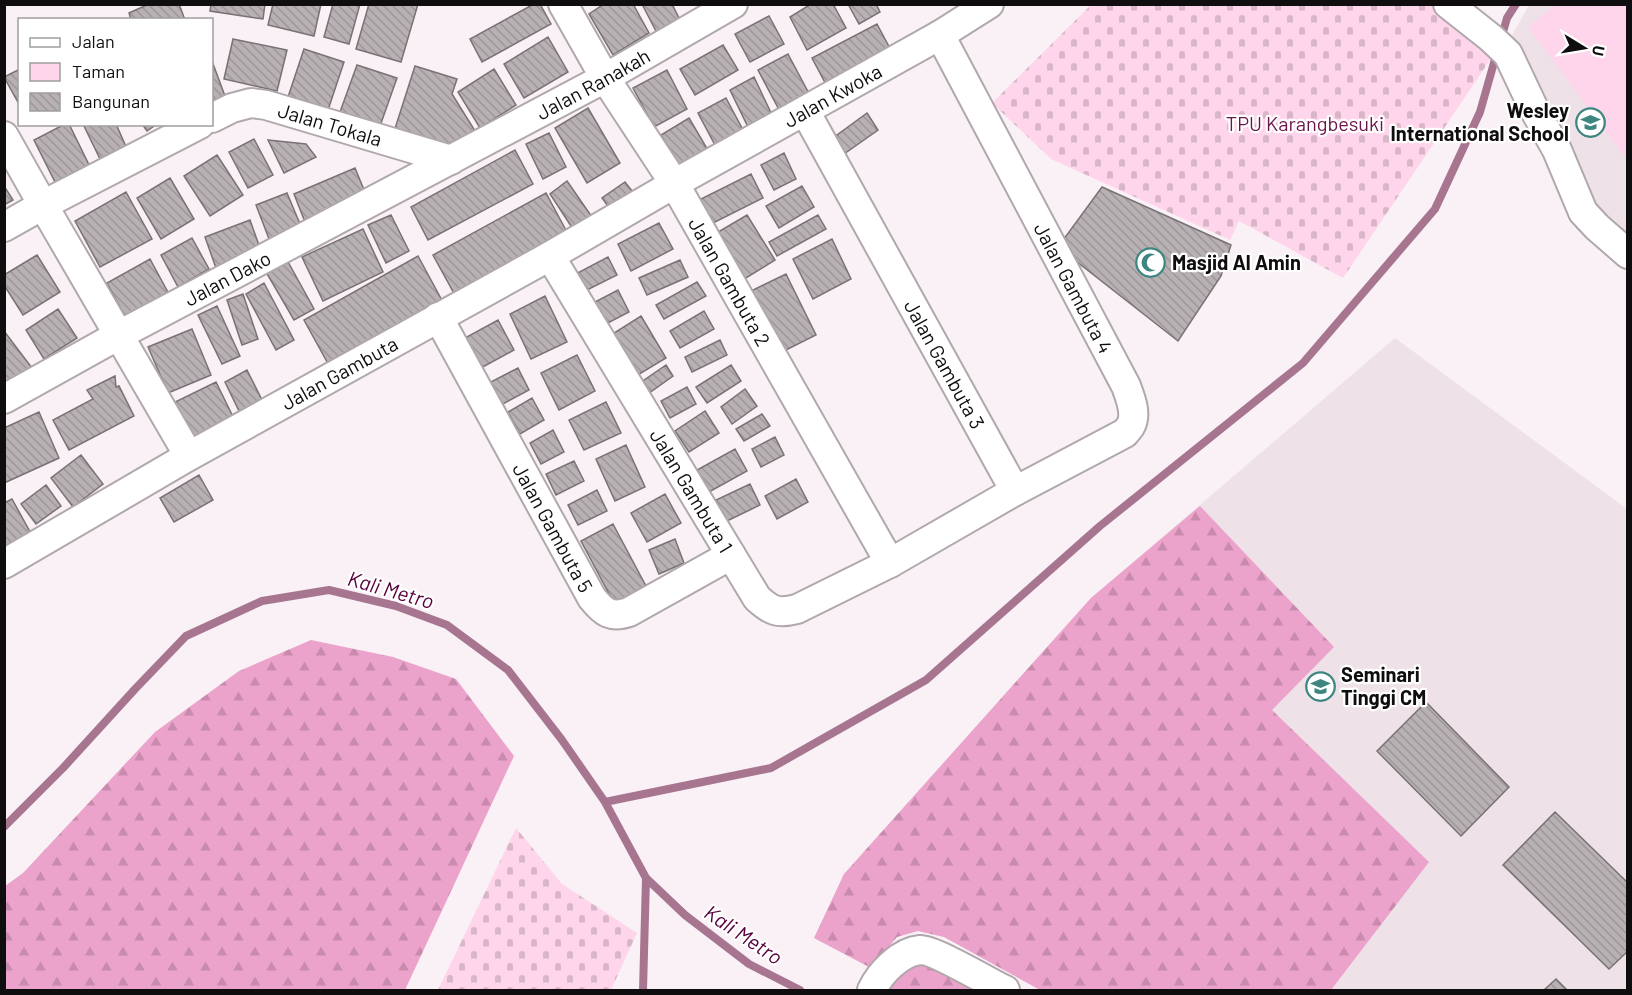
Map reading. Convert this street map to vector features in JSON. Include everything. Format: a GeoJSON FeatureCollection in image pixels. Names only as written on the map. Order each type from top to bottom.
{"type":"FeatureCollection","features":[{"type":"Feature","properties":{"kind":"street","name":"Jalan Gambuta 2"},"geometry":{"type":"LineString","coordinates":[[563,4],[605,78],[674,183],[890,563]]}},
{"type":"Feature","properties":{"kind":"street","name":"Jalan Ranakah"},"geometry":{"type":"LineString","coordinates":[[451,160],[605,78],[733,4]]}},
{"type":"Feature","properties":{"kind":"street","name":"Jalan Kwoka"},"geometry":{"type":"LineString","coordinates":[[674,183],[940,35],[990,4]]}},
{"type":"Feature","properties":{"kind":"street"},"geometry":{"type":"LineString","coordinates":[[1448,4],[1499,46],[1557,150],[1583,212],[1628,254]]}},
{"type":"Feature","properties":{"kind":"street","name":"Jalan Gambuta 4"},"geometry":{"type":"LineString","coordinates":[[940,35],[1131,399],[1132,425],[1125,433],[1015,491]]}},
{"type":"Feature","properties":{"kind":"street","name":"Jalan Tokala"},"geometry":{"type":"LineString","coordinates":[[213,118],[232,108],[250,103],[266,105],[451,160]]}},
{"type":"Feature","properties":{"kind":"street","name":"Jalan Gambuta 3"},"geometry":{"type":"LineString","coordinates":[[804,111],[1015,491]]}},
{"type":"Feature","properties":{"kind":"street"},"geometry":{"type":"LineString","coordinates":[[4,227],[196,126]]}},
{"type":"Feature","properties":{"kind":"street"},"geometry":{"type":"LineString","coordinates":[[4,136],[189,456]]}},
{"type":"Feature","properties":{"kind":"street","name":"Jalan Dako"},"geometry":{"type":"LineString","coordinates":[[4,399],[119,335],[451,160]]}},
{"type":"Feature","properties":{"kind":"street","name":"Jalan Gambuta"},"geometry":{"type":"LineString","coordinates":[[4,564],[189,456],[550,256],[674,183]]}},
{"type":"Feature","properties":{"kind":"street","name":"Jalan Gambuta 1"},"geometry":{"type":"LineString","coordinates":[[550,256],[757,598],[774,611],[786,612],[797,609],[890,563]]}},
{"type":"Feature","properties":{"kind":"street","name":"Jalan Gambuta 5"},"geometry":{"type":"LineString","coordinates":[[438,317],[592,598],[599,606],[608,613],[619,615],[629,612],[731,555]]}},
{"type":"Feature","properties":{"kind":"street"},"geometry":{"type":"LineString","coordinates":[[890,563],[1015,491]]}},
{"type":"Feature","properties":{"kind":"street"},"geometry":{"type":"LineString","coordinates":[[873,987],[893,962],[921,950],[934,953],[1005,990]]}},
{"type":"Feature","properties":{"kind":"shaded area","name":"Wesley International School"},"geometry":{"type":"Polygon","coordinates":[[[1529,5],[1627,5],[1627,241],[1596,215],[1510,39],[1529,5]]]}},
{"type":"Feature","properties":{"kind":"shaded area","name":"Seminari Tinggi CM"},"geometry":{"type":"Polygon","coordinates":[[[1395,338],[1627,509],[1627,990],[1040,990],[944,937],[918,931],[897,937],[871,968],[814,938],[844,874],[1091,598],[1395,338]]]}},
{"type":"Feature","properties":{"kind":"green space","name":"TPU Karangbesuki"},"geometry":{"type":"Polygon","coordinates":[[[1091,5],[1435,5],[1494,54],[1343,278],[1239,221],[1230,240],[1051,159],[992,103],[1091,5]]]}},
{"type":"Feature","properties":{"kind":"green space"},"geometry":{"type":"Polygon","coordinates":[[[1555,5],[1627,5],[1627,160],[1528,27],[1555,5]]]}},
{"type":"Feature","properties":{"kind":"green space"},"geometry":{"type":"Polygon","coordinates":[[[1200,506],[1334,647],[1272,710],[1429,862],[1331,990],[1040,990],[944,937],[918,931],[897,937],[871,968],[814,938],[844,874],[1091,598],[1200,506]]]}},
{"type":"Feature","properties":{"kind":"green space"},"geometry":{"type":"Polygon","coordinates":[[[311,640],[393,657],[456,679],[514,756],[405,990],[5,990],[5,886],[23,873],[155,732],[239,671],[311,640]]]}},
{"type":"Feature","properties":{"kind":"green space"},"geometry":{"type":"Polygon","coordinates":[[[516,828],[562,884],[637,933],[611,990],[438,990],[516,828]]]}},
{"type":"Feature","properties":{"kind":"green space"},"geometry":{"type":"Polygon","coordinates":[[[918,962],[936,966],[978,990],[885,990],[918,962]]]}},
{"type":"Feature","properties":{"kind":"building"},"geometry":{"type":"Polygon","coordinates":[[[149,4],[179,4],[184,18],[130,18],[129,13],[149,4]]]}},
{"type":"Feature","properties":{"kind":"building"},"geometry":{"type":"Polygon","coordinates":[[[211,4],[265,4],[263,19],[210,11],[211,4]]]}},
{"type":"Feature","properties":{"kind":"building"},"geometry":{"type":"Polygon","coordinates":[[[273,4],[321,4],[314,36],[268,25],[273,4]]]}},
{"type":"Feature","properties":{"kind":"building"},"geometry":{"type":"Polygon","coordinates":[[[333,4],[360,4],[349,44],[324,37],[333,4]]]}},
{"type":"Feature","properties":{"kind":"building"},"geometry":{"type":"Polygon","coordinates":[[[369,4],[418,4],[401,62],[356,49],[369,4]]]}},
{"type":"Feature","properties":{"kind":"building"},"geometry":{"type":"Polygon","coordinates":[[[534,4],[540,4],[551,24],[482,62],[470,39],[534,4]]]}},
{"type":"Feature","properties":{"kind":"building"},"geometry":{"type":"Polygon","coordinates":[[[604,4],[633,4],[649,33],[613,55],[589,14],[604,4]]]}},
{"type":"Feature","properties":{"kind":"building"},"geometry":{"type":"Polygon","coordinates":[[[642,4],[672,4],[681,22],[658,35],[642,4]]]}},
{"type":"Feature","properties":{"kind":"building"},"geometry":{"type":"Polygon","coordinates":[[[811,4],[833,4],[846,28],[807,50],[790,17],[811,4]]]}},
{"type":"Feature","properties":{"kind":"building"},"geometry":{"type":"Polygon","coordinates":[[[848,4],[876,4],[880,12],[859,24],[848,4]]]}},
{"type":"Feature","properties":{"kind":"building"},"geometry":{"type":"Polygon","coordinates":[[[769,16],[784,44],[750,62],[735,34],[769,16]]]}},
{"type":"Feature","properties":{"kind":"building"},"geometry":{"type":"Polygon","coordinates":[[[877,24],[894,56],[829,90],[812,58],[877,24]]]}},
{"type":"Feature","properties":{"kind":"building"},"geometry":{"type":"Polygon","coordinates":[[[548,37],[568,72],[524,98],[504,64],[548,37]]]}},
{"type":"Feature","properties":{"kind":"building"},"geometry":{"type":"Polygon","coordinates":[[[233,39],[287,50],[277,91],[224,79],[233,39]]]}},
{"type":"Feature","properties":{"kind":"building"},"geometry":{"type":"Polygon","coordinates":[[[723,45],[738,70],[695,95],[680,69],[723,45]]]}},
{"type":"Feature","properties":{"kind":"building"},"geometry":{"type":"Polygon","coordinates":[[[304,49],[344,62],[327,113],[287,100],[304,49]]]}},
{"type":"Feature","properties":{"kind":"building"},"geometry":{"type":"Polygon","coordinates":[[[788,54],[814,103],[784,119],[758,70],[788,54]]]}},
{"type":"Feature","properties":{"kind":"building"},"geometry":{"type":"Polygon","coordinates":[[[213,64],[225,96],[213,101],[213,64]]]}},
{"type":"Feature","properties":{"kind":"building"},"geometry":{"type":"Polygon","coordinates":[[[357,65],[397,78],[380,126],[340,112],[357,65]]]}},
{"type":"Feature","properties":{"kind":"building"},"geometry":{"type":"Polygon","coordinates":[[[415,66],[457,79],[452,94],[475,131],[434,151],[392,138],[415,66]]]}},
{"type":"Feature","properties":{"kind":"building"},"geometry":{"type":"Polygon","coordinates":[[[494,69],[516,105],[480,128],[458,92],[494,69]]]}},
{"type":"Feature","properties":{"kind":"building"},"geometry":{"type":"Polygon","coordinates":[[[18,70],[18,102],[4,77],[18,70]]]}},
{"type":"Feature","properties":{"kind":"building"},"geometry":{"type":"Polygon","coordinates":[[[667,70],[687,109],[654,127],[633,88],[667,70]]]}},
{"type":"Feature","properties":{"kind":"building"},"geometry":{"type":"Polygon","coordinates":[[[754,77],[772,115],[748,127],[730,90],[754,77]]]}},
{"type":"Feature","properties":{"kind":"building"},"geometry":{"type":"Polygon","coordinates":[[[726,98],[743,130],[715,145],[698,113],[726,98]]]}},
{"type":"Feature","properties":{"kind":"building"},"geometry":{"type":"Polygon","coordinates":[[[588,108],[620,163],[587,183],[555,128],[588,108]]]}},
{"type":"Feature","properties":{"kind":"building"},"geometry":{"type":"Polygon","coordinates":[[[867,113],[878,130],[844,154],[833,138],[867,113]]]}},
{"type":"Feature","properties":{"kind":"building"},"geometry":{"type":"Polygon","coordinates":[[[689,118],[709,152],[681,169],[661,135],[689,118]]]}},
{"type":"Feature","properties":{"kind":"building"},"geometry":{"type":"Polygon","coordinates":[[[61,126],[70,126],[91,169],[57,186],[34,140],[61,126]]]}},
{"type":"Feature","properties":{"kind":"building"},"geometry":{"type":"Polygon","coordinates":[[[84,126],[117,126],[127,149],[101,161],[84,126]]]}},
{"type":"Feature","properties":{"kind":"building"},"geometry":{"type":"Polygon","coordinates":[[[143,126],[154,126],[147,131],[143,126]]]}},
{"type":"Feature","properties":{"kind":"building"},"geometry":{"type":"Polygon","coordinates":[[[549,133],[566,167],[543,179],[526,144],[549,133]]]}},
{"type":"Feature","properties":{"kind":"building"},"geometry":{"type":"Polygon","coordinates":[[[254,139],[273,175],[248,188],[229,152],[254,139]]]}},
{"type":"Feature","properties":{"kind":"building"},"geometry":{"type":"Polygon","coordinates":[[[268,140],[306,144],[316,157],[284,173],[268,140]]]}},
{"type":"Feature","properties":{"kind":"building"},"geometry":{"type":"Polygon","coordinates":[[[515,150],[533,184],[428,240],[411,207],[515,150]]]}},
{"type":"Feature","properties":{"kind":"building"},"geometry":{"type":"Polygon","coordinates":[[[784,153],[796,179],[774,190],[761,165],[784,153]]]}},
{"type":"Feature","properties":{"kind":"building"},"geometry":{"type":"Polygon","coordinates":[[[217,155],[243,195],[210,216],[184,176],[217,155]]]}},
{"type":"Feature","properties":{"kind":"building"},"geometry":{"type":"Polygon","coordinates":[[[355,168],[367,197],[305,222],[294,194],[355,168]]]}},
{"type":"Feature","properties":{"kind":"building"},"geometry":{"type":"Polygon","coordinates":[[[751,174],[763,198],[705,227],[693,203],[751,174]]]}},
{"type":"Feature","properties":{"kind":"building"},"geometry":{"type":"Polygon","coordinates":[[[170,178],[194,219],[161,239],[137,198],[170,178]]]}},
{"type":"Feature","properties":{"kind":"building"},"geometry":{"type":"Polygon","coordinates":[[[567,181],[594,220],[573,229],[550,194],[567,181]]]}},
{"type":"Feature","properties":{"kind":"building"},"geometry":{"type":"Polygon","coordinates":[[[625,182],[636,196],[613,213],[602,198],[625,182]]]}},
{"type":"Feature","properties":{"kind":"building"},"geometry":{"type":"Polygon","coordinates":[[[4,186],[13,200],[4,205],[4,186]]]}},
{"type":"Feature","properties":{"kind":"building"},"geometry":{"type":"Polygon","coordinates":[[[802,186],[814,207],[779,228],[766,206],[802,186]]]}},
{"type":"Feature","properties":{"kind":"building","name":"Masjid Al Amin"},"geometry":{"type":"Polygon","coordinates":[[[1102,187],[1231,245],[1221,276],[1178,341],[1058,247],[1102,187]]]}},
{"type":"Feature","properties":{"kind":"building"},"geometry":{"type":"Polygon","coordinates":[[[126,192],[152,239],[100,267],[75,221],[126,192]]]}},
{"type":"Feature","properties":{"kind":"building"},"geometry":{"type":"Polygon","coordinates":[[[287,193],[303,231],[271,244],[256,205],[287,193]]]}},
{"type":"Feature","properties":{"kind":"building"},"geometry":{"type":"Polygon","coordinates":[[[546,193],[569,236],[456,297],[433,255],[546,193]]]}},
{"type":"Feature","properties":{"kind":"building"},"geometry":{"type":"Polygon","coordinates":[[[391,215],[409,251],[386,263],[368,225],[391,215]]]}},
{"type":"Feature","properties":{"kind":"building"},"geometry":{"type":"Polygon","coordinates":[[[747,215],[775,260],[741,281],[713,235],[747,215]]]}},
{"type":"Feature","properties":{"kind":"building"},"geometry":{"type":"Polygon","coordinates":[[[818,215],[826,229],[777,256],[769,242],[818,215]]]}},
{"type":"Feature","properties":{"kind":"building"},"geometry":{"type":"Polygon","coordinates":[[[250,220],[261,251],[216,268],[205,237],[250,220]]]}},
{"type":"Feature","properties":{"kind":"building"},"geometry":{"type":"Polygon","coordinates":[[[659,223],[673,249],[631,271],[618,244],[659,223]]]}},
{"type":"Feature","properties":{"kind":"building"},"geometry":{"type":"Polygon","coordinates":[[[363,229],[383,272],[323,301],[302,257],[363,229]]]}},
{"type":"Feature","properties":{"kind":"building"},"geometry":{"type":"Polygon","coordinates":[[[192,238],[209,269],[178,287],[161,255],[192,238]]]}},
{"type":"Feature","properties":{"kind":"building"},"geometry":{"type":"Polygon","coordinates":[[[832,239],[851,279],[813,299],[793,259],[832,239]]]}},
{"type":"Feature","properties":{"kind":"building"},"geometry":{"type":"Polygon","coordinates":[[[37,255],[60,292],[23,315],[4,285],[4,275],[37,255]]]}},
{"type":"Feature","properties":{"kind":"building"},"geometry":{"type":"Polygon","coordinates":[[[418,256],[445,306],[331,369],[304,320],[418,256]]]}},
{"type":"Feature","properties":{"kind":"building"},"geometry":{"type":"Polygon","coordinates":[[[608,257],[617,275],[577,295],[568,278],[608,257]]]}},
{"type":"Feature","properties":{"kind":"building"},"geometry":{"type":"Polygon","coordinates":[[[150,259],[170,296],[127,320],[107,283],[150,259]]]}},
{"type":"Feature","properties":{"kind":"building"},"geometry":{"type":"Polygon","coordinates":[[[287,260],[314,309],[294,320],[266,272],[287,260]]]}},
{"type":"Feature","properties":{"kind":"building"},"geometry":{"type":"Polygon","coordinates":[[[680,260],[688,277],[647,295],[639,278],[680,260]]]}},
{"type":"Feature","properties":{"kind":"building"},"geometry":{"type":"Polygon","coordinates":[[[786,274],[816,335],[780,353],[751,291],[786,274]]]}},
{"type":"Feature","properties":{"kind":"building"},"geometry":{"type":"Polygon","coordinates":[[[697,282],[706,296],[664,319],[656,305],[697,282]]]}},
{"type":"Feature","properties":{"kind":"building"},"geometry":{"type":"Polygon","coordinates":[[[264,283],[294,340],[276,350],[246,294],[264,283]]]}},
{"type":"Feature","properties":{"kind":"building"},"geometry":{"type":"Polygon","coordinates":[[[618,290],[629,312],[604,325],[593,303],[618,290]]]}},
{"type":"Feature","properties":{"kind":"building"},"geometry":{"type":"Polygon","coordinates":[[[243,294],[258,339],[242,345],[227,300],[243,294]]]}},
{"type":"Feature","properties":{"kind":"building"},"geometry":{"type":"Polygon","coordinates":[[[545,296],[567,342],[531,359],[510,314],[545,296]]]}},
{"type":"Feature","properties":{"kind":"building"},"geometry":{"type":"Polygon","coordinates":[[[217,306],[240,356],[222,364],[198,315],[217,306]]]}},
{"type":"Feature","properties":{"kind":"building"},"geometry":{"type":"Polygon","coordinates":[[[58,309],[77,338],[44,359],[26,330],[58,309]]]}},
{"type":"Feature","properties":{"kind":"building"},"geometry":{"type":"Polygon","coordinates":[[[704,311],[714,329],[680,348],[670,331],[704,311]]]}},
{"type":"Feature","properties":{"kind":"building"},"geometry":{"type":"Polygon","coordinates":[[[641,316],[666,358],[636,376],[611,335],[641,316]]]}},
{"type":"Feature","properties":{"kind":"building"},"geometry":{"type":"Polygon","coordinates":[[[498,320],[514,350],[481,368],[465,338],[498,320]]]}},
{"type":"Feature","properties":{"kind":"building"},"geometry":{"type":"Polygon","coordinates":[[[192,329],[211,375],[168,393],[148,347],[192,329]]]}},
{"type":"Feature","properties":{"kind":"building"},"geometry":{"type":"Polygon","coordinates":[[[4,331],[32,368],[4,385],[4,331]]]}},
{"type":"Feature","properties":{"kind":"building"},"geometry":{"type":"Polygon","coordinates":[[[720,340],[727,355],[692,372],[685,357],[720,340]]]}},
{"type":"Feature","properties":{"kind":"building"},"geometry":{"type":"Polygon","coordinates":[[[577,355],[595,391],[559,410],[541,373],[577,355]]]}},
{"type":"Feature","properties":{"kind":"building"},"geometry":{"type":"Polygon","coordinates":[[[666,365],[673,376],[645,396],[637,385],[666,365]]]}},
{"type":"Feature","properties":{"kind":"building"},"geometry":{"type":"Polygon","coordinates":[[[731,365],[741,381],[707,403],[696,387],[731,365]]]}},
{"type":"Feature","properties":{"kind":"building"},"geometry":{"type":"Polygon","coordinates":[[[518,368],[529,390],[497,407],[485,385],[518,368]]]}},
{"type":"Feature","properties":{"kind":"building"},"geometry":{"type":"Polygon","coordinates":[[[247,370],[263,402],[240,413],[225,382],[247,370]]]}},
{"type":"Feature","properties":{"kind":"building"},"geometry":{"type":"Polygon","coordinates":[[[115,376],[116,387],[119,386],[134,416],[69,450],[53,420],[93,399],[87,390],[115,376]]]}},
{"type":"Feature","properties":{"kind":"building"},"geometry":{"type":"Polygon","coordinates":[[[216,382],[237,425],[193,447],[171,404],[216,382]]]}},
{"type":"Feature","properties":{"kind":"building"},"geometry":{"type":"Polygon","coordinates":[[[687,387],[696,404],[670,418],[661,401],[687,387]]]}},
{"type":"Feature","properties":{"kind":"building"},"geometry":{"type":"Polygon","coordinates":[[[745,389],[757,406],[732,424],[721,407],[745,389]]]}},
{"type":"Feature","properties":{"kind":"building"},"geometry":{"type":"Polygon","coordinates":[[[532,398],[544,420],[520,434],[508,412],[532,398]]]}},
{"type":"Feature","properties":{"kind":"building"},"geometry":{"type":"Polygon","coordinates":[[[606,402],[621,433],[584,450],[569,420],[606,402]]]}},
{"type":"Feature","properties":{"kind":"building"},"geometry":{"type":"Polygon","coordinates":[[[705,411],[719,433],[689,452],[675,431],[705,411]]]}},
{"type":"Feature","properties":{"kind":"building"},"geometry":{"type":"Polygon","coordinates":[[[39,412],[59,458],[4,483],[4,428],[39,412]]]}},
{"type":"Feature","properties":{"kind":"building"},"geometry":{"type":"Polygon","coordinates":[[[762,414],[770,426],[744,441],[736,429],[762,414]]]}},
{"type":"Feature","properties":{"kind":"building"},"geometry":{"type":"Polygon","coordinates":[[[553,430],[564,452],[541,464],[530,443],[553,430]]]}},
{"type":"Feature","properties":{"kind":"building"},"geometry":{"type":"Polygon","coordinates":[[[775,437],[784,455],[761,467],[752,449],[775,437]]]}},
{"type":"Feature","properties":{"kind":"building"},"geometry":{"type":"Polygon","coordinates":[[[626,445],[645,487],[615,501],[596,459],[626,445]]]}},
{"type":"Feature","properties":{"kind":"building"},"geometry":{"type":"Polygon","coordinates":[[[735,449],[747,471],[709,492],[697,470],[735,449]]]}},
{"type":"Feature","properties":{"kind":"building"},"geometry":{"type":"Polygon","coordinates":[[[81,455],[103,484],[73,507],[51,478],[81,455]]]}},
{"type":"Feature","properties":{"kind":"building"},"geometry":{"type":"Polygon","coordinates":[[[574,461],[584,481],[556,495],[546,474],[574,461]]]}},
{"type":"Feature","properties":{"kind":"building"},"geometry":{"type":"Polygon","coordinates":[[[199,475],[213,500],[174,522],[160,498],[199,475]]]}},
{"type":"Feature","properties":{"kind":"building"},"geometry":{"type":"Polygon","coordinates":[[[796,479],[808,502],[777,519],[765,496],[796,479]]]}},
{"type":"Feature","properties":{"kind":"building"},"geometry":{"type":"Polygon","coordinates":[[[750,484],[760,505],[727,521],[716,500],[750,484]]]}},
{"type":"Feature","properties":{"kind":"building"},"geometry":{"type":"Polygon","coordinates":[[[46,485],[61,506],[36,524],[21,504],[46,485]]]}},
{"type":"Feature","properties":{"kind":"building"},"geometry":{"type":"Polygon","coordinates":[[[597,490],[607,511],[578,525],[568,505],[597,490]]]}},
{"type":"Feature","properties":{"kind":"building"},"geometry":{"type":"Polygon","coordinates":[[[665,494],[681,523],[647,542],[631,513],[665,494]]]}},
{"type":"Feature","properties":{"kind":"building"},"geometry":{"type":"Polygon","coordinates":[[[12,499],[34,539],[4,548],[4,503],[12,499]]]}},
{"type":"Feature","properties":{"kind":"building"},"geometry":{"type":"Polygon","coordinates":[[[613,524],[647,588],[615,605],[581,541],[613,524]]]}},
{"type":"Feature","properties":{"kind":"building"},"geometry":{"type":"Polygon","coordinates":[[[675,539],[684,563],[659,574],[649,550],[675,539]]]}},
{"type":"Feature","properties":{"kind":"building"},"geometry":{"type":"Polygon","coordinates":[[[1426,702],[1509,787],[1461,836],[1377,751],[1426,702]]]}},
{"type":"Feature","properties":{"kind":"building"},"geometry":{"type":"Polygon","coordinates":[[[1555,812],[1628,883],[1628,951],[1609,969],[1503,865],[1555,812]]]}},
{"type":"Feature","properties":{"kind":"building"},"geometry":{"type":"Polygon","coordinates":[[[1556,979],[1567,990],[1544,990],[1556,979]]]}},
{"type":"Feature","properties":{"kind":"waterway"},"geometry":{"type":"LineString","coordinates":[[1501,39],[1507,18],[1516,4]]}},
{"type":"Feature","properties":{"kind":"waterway"},"geometry":{"type":"LineString","coordinates":[[605,802],[771,768],[926,680],[1100,526],[1303,363],[1435,209],[1480,112],[1497,52]]}},
{"type":"Feature","properties":{"kind":"waterway","name":"Kali Metro"},"geometry":{"type":"LineString","coordinates":[[4,827],[63,768],[186,636],[262,601],[329,590],[396,606],[447,625],[508,670],[562,740],[605,802],[646,878],[685,915],[749,964],[800,990]]}},
{"type":"Feature","properties":{"kind":"waterway"},"geometry":{"type":"LineString","coordinates":[[643,990],[646,878]]}},
{"type":"Feature","properties":{"kind":"place","name":"Wesley International School"},"geometry":{"type":"Point","coordinates":[1590,122]}},
{"type":"Feature","properties":{"kind":"place","name":"Masjid Al Amin"},"geometry":{"type":"Point","coordinates":[1151,262]}},
{"type":"Feature","properties":{"kind":"place","name":"Seminari Tinggi CM"},"geometry":{"type":"Point","coordinates":[1320,686]}}]}
